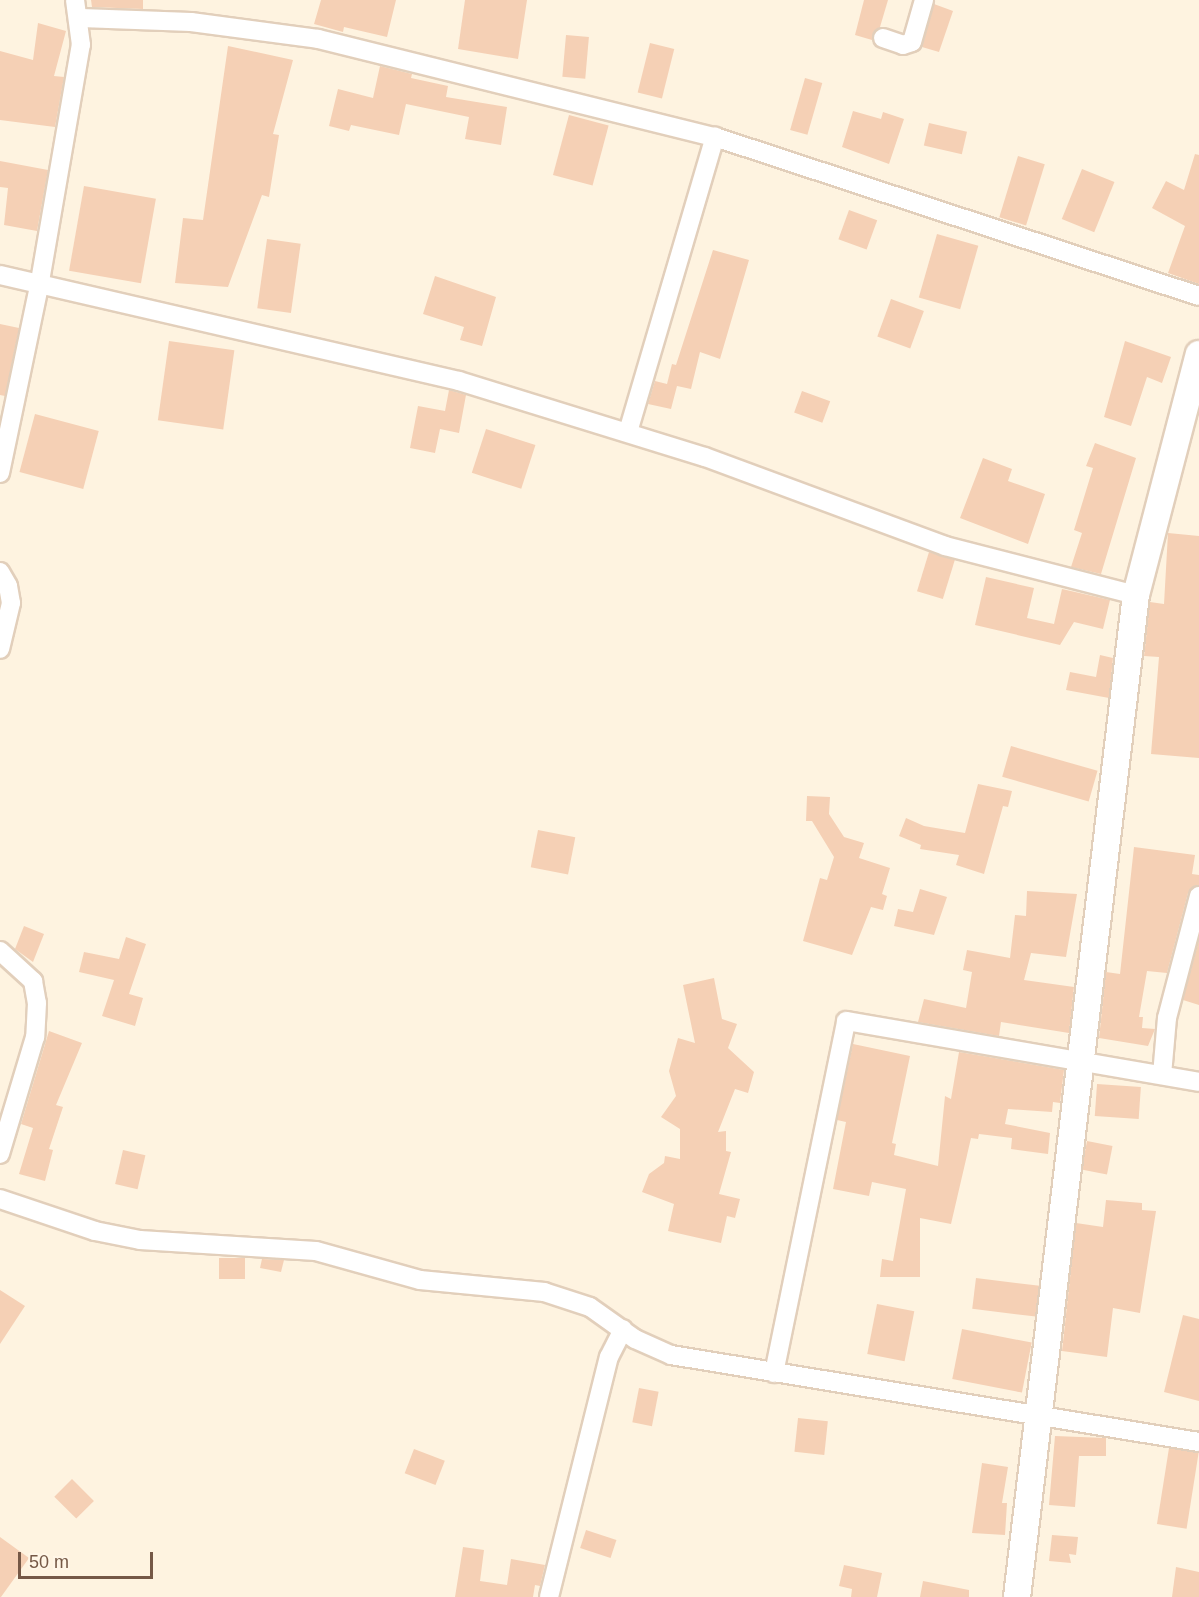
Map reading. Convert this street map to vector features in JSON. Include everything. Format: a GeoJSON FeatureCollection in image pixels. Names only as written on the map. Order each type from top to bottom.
{"type":"FeatureCollection","features":[{"type":"Feature","properties":{"kind":"main road"},"geometry":{"type":"LineString","coordinates":[[1017,1597],[1136,595],[1198,360]]}},
{"type":"Feature","properties":{"kind":"street"},"geometry":{"type":"LineString","coordinates":[[0,473],[39,287],[81,45],[81,18],[75,0]]}},
{"type":"Feature","properties":{"kind":"street"},"geometry":{"type":"LineString","coordinates":[[883,38],[903,45],[912,42],[924,0]]}},
{"type":"Feature","properties":{"kind":"street"},"geometry":{"type":"LineString","coordinates":[[81,18],[191,22],[318,39],[715,137],[1199,296]]}},
{"type":"Feature","properties":{"kind":"street"},"geometry":{"type":"LineString","coordinates":[[628,432],[715,137]]}},
{"type":"Feature","properties":{"kind":"street"},"geometry":{"type":"LineString","coordinates":[[0,275],[39,287],[383,361],[628,432],[945,546],[1136,595]]}},
{"type":"Feature","properties":{"kind":"street"},"geometry":{"type":"LineString","coordinates":[[0,572],[8,586],[11,603],[0,649]]}},
{"type":"Feature","properties":{"kind":"street"},"geometry":{"type":"LineString","coordinates":[[1162,1075],[1167,1018],[1199,896]]}},
{"type":"Feature","properties":{"kind":"street"},"geometry":{"type":"LineString","coordinates":[[0,951],[33,981],[37,1003],[35,1037],[0,1154]]}},
{"type":"Feature","properties":{"kind":"street"},"geometry":{"type":"LineString","coordinates":[[774,1373],[846,1020],[962,1044],[1082,1061],[1199,1082]]}},
{"type":"Feature","properties":{"kind":"street"},"geometry":{"type":"LineString","coordinates":[[0,1199],[95,1231],[140,1240],[316,1251],[420,1280],[544,1292],[590,1307],[652,1348],[671,1355],[1039,1419],[1199,1442]]}},
{"type":"Feature","properties":{"kind":"street"},"geometry":{"type":"LineString","coordinates":[[549,1597],[609,1357],[623,1329]]}},
{"type":"Feature","properties":{"kind":"building"},"geometry":{"type":"Polygon","coordinates":[[[91,0],[143,0],[143,9],[92,7],[91,0]]]}},
{"type":"Feature","properties":{"kind":"building"},"geometry":{"type":"Polygon","coordinates":[[[321,0],[396,0],[387,37],[344,27],[343,32],[314,24],[321,0]]]}},
{"type":"Feature","properties":{"kind":"building"},"geometry":{"type":"Polygon","coordinates":[[[465,0],[527,0],[518,59],[458,49],[465,0]]]}},
{"type":"Feature","properties":{"kind":"building"},"geometry":{"type":"Polygon","coordinates":[[[864,0],[888,0],[880,27],[872,40],[855,35],[864,0]]]}},
{"type":"Feature","properties":{"kind":"building"},"geometry":{"type":"Polygon","coordinates":[[[934,4],[953,11],[939,52],[922,47],[934,4]]]}},
{"type":"Feature","properties":{"kind":"building"},"geometry":{"type":"Polygon","coordinates":[[[38,23],[66,31],[54,76],[64,77],[55,127],[0,120],[0,51],[33,60],[38,23]]]}},
{"type":"Feature","properties":{"kind":"building"},"geometry":{"type":"Polygon","coordinates":[[[566,35],[589,37],[585,79],[562,77],[566,35]]]}},
{"type":"Feature","properties":{"kind":"building"},"geometry":{"type":"Polygon","coordinates":[[[650,43],[674,49],[662,99],[638,92],[650,43]]]}},
{"type":"Feature","properties":{"kind":"building"},"geometry":{"type":"Polygon","coordinates":[[[228,46],[293,60],[273,134],[279,135],[269,197],[262,195],[228,287],[175,283],[183,218],[203,220],[228,46]]]}},
{"type":"Feature","properties":{"kind":"building"},"geometry":{"type":"Polygon","coordinates":[[[380,66],[412,74],[411,78],[448,86],[446,97],[507,107],[501,145],[465,139],[469,117],[406,104],[399,135],[351,125],[349,131],[329,126],[338,89],[373,98],[380,66]]]}},
{"type":"Feature","properties":{"kind":"building"},"geometry":{"type":"Polygon","coordinates":[[[805,78],[822,83],[807,135],[790,130],[805,78]]]}},
{"type":"Feature","properties":{"kind":"building"},"geometry":{"type":"Polygon","coordinates":[[[853,111],[881,119],[883,112],[904,119],[889,164],[842,147],[853,111]]]}},
{"type":"Feature","properties":{"kind":"building"},"geometry":{"type":"Polygon","coordinates":[[[569,115],[609,126],[593,185],[553,175],[569,115]]]}},
{"type":"Feature","properties":{"kind":"building"},"geometry":{"type":"Polygon","coordinates":[[[929,123],[967,132],[962,154],[924,145],[929,123]]]}},
{"type":"Feature","properties":{"kind":"building"},"geometry":{"type":"Polygon","coordinates":[[[1195,154],[1199,155],[1199,284],[1168,273],[1185,226],[1152,208],[1166,181],[1184,190],[1195,154]]]}},
{"type":"Feature","properties":{"kind":"building"},"geometry":{"type":"Polygon","coordinates":[[[1018,156],[1045,164],[1026,225],[999,217],[1018,156]]]}},
{"type":"Feature","properties":{"kind":"building"},"geometry":{"type":"Polygon","coordinates":[[[0,161],[48,170],[37,231],[4,225],[8,188],[0,187],[0,161]]]}},
{"type":"Feature","properties":{"kind":"building"},"geometry":{"type":"Polygon","coordinates":[[[1082,169],[1114,182],[1094,232],[1062,219],[1082,169]]]}},
{"type":"Feature","properties":{"kind":"building"},"geometry":{"type":"Polygon","coordinates":[[[84,186],[156,199],[141,283],[69,271],[84,186]]]}},
{"type":"Feature","properties":{"kind":"building"},"geometry":{"type":"Polygon","coordinates":[[[849,210],[877,220],[867,249],[838,239],[849,210]]]}},
{"type":"Feature","properties":{"kind":"building"},"geometry":{"type":"Polygon","coordinates":[[[937,234],[978,246],[960,309],[919,297],[937,234]]]}},
{"type":"Feature","properties":{"kind":"building"},"geometry":{"type":"Polygon","coordinates":[[[267,239],[301,244],[291,313],[257,308],[267,239]]]}},
{"type":"Feature","properties":{"kind":"building"},"geometry":{"type":"Polygon","coordinates":[[[713,250],[749,260],[720,359],[700,352],[691,389],[677,386],[671,409],[648,404],[655,381],[667,384],[672,364],[676,365],[713,250]]]}},
{"type":"Feature","properties":{"kind":"building"},"geometry":{"type":"Polygon","coordinates":[[[435,276],[496,297],[482,346],[460,340],[464,327],[423,314],[435,276]]]}},
{"type":"Feature","properties":{"kind":"building"},"geometry":{"type":"Polygon","coordinates":[[[891,299],[924,311],[910,349],[877,337],[891,299]]]}},
{"type":"Feature","properties":{"kind":"building"},"geometry":{"type":"Polygon","coordinates":[[[0,324],[19,328],[5,396],[0,395],[0,324]]]}},
{"type":"Feature","properties":{"kind":"building"},"geometry":{"type":"Polygon","coordinates":[[[169,341],[234,350],[223,429],[158,420],[169,341]]]}},
{"type":"Feature","properties":{"kind":"building"},"geometry":{"type":"Polygon","coordinates":[[[1125,341],[1171,357],[1162,383],[1147,377],[1131,426],[1104,417],[1125,341]]]}},
{"type":"Feature","properties":{"kind":"building"},"geometry":{"type":"Polygon","coordinates":[[[449,390],[466,395],[459,433],[440,429],[435,453],[410,448],[418,406],[445,411],[449,390]]]}},
{"type":"Feature","properties":{"kind":"building"},"geometry":{"type":"Polygon","coordinates":[[[802,391],[830,401],[822,423],[794,413],[802,391]]]}},
{"type":"Feature","properties":{"kind":"building"},"geometry":{"type":"Polygon","coordinates":[[[35,414],[99,431],[83,489],[19,472],[35,414]]]}},
{"type":"Feature","properties":{"kind":"building"},"geometry":{"type":"Polygon","coordinates":[[[486,429],[535,445],[521,489],[472,473],[486,429]]]}},
{"type":"Feature","properties":{"kind":"building"},"geometry":{"type":"Polygon","coordinates":[[[1095,443],[1136,458],[1101,574],[1071,567],[1082,533],[1074,530],[1093,468],[1086,466],[1095,443]]]}},
{"type":"Feature","properties":{"kind":"building"},"geometry":{"type":"Polygon","coordinates":[[[983,458],[1012,469],[1008,481],[1045,494],[1028,544],[960,518],[983,458]]]}},
{"type":"Feature","properties":{"kind":"building"},"geometry":{"type":"Polygon","coordinates":[[[1168,533],[1199,536],[1199,758],[1151,754],[1159,657],[1144,656],[1150,602],[1164,604],[1168,533]]]}},
{"type":"Feature","properties":{"kind":"building"},"geometry":{"type":"Polygon","coordinates":[[[929,552],[955,560],[943,599],[917,591],[929,552]]]}},
{"type":"Feature","properties":{"kind":"building"},"geometry":{"type":"Polygon","coordinates":[[[986,577],[1034,588],[1027,618],[1054,624],[1062,589],[1110,600],[1103,629],[1074,622],[1060,645],[975,625],[986,577]]]}},
{"type":"Feature","properties":{"kind":"building"},"geometry":{"type":"Polygon","coordinates":[[[1100,655],[1113,658],[1109,698],[1066,690],[1070,672],[1096,677],[1100,655]]]}},
{"type":"Feature","properties":{"kind":"building"},"geometry":{"type":"Polygon","coordinates":[[[1011,746],[1098,771],[1089,802],[1002,777],[1011,746]]]}},
{"type":"Feature","properties":{"kind":"building"},"geometry":{"type":"Polygon","coordinates":[[[978,784],[1012,791],[1008,807],[1003,806],[984,874],[956,865],[959,855],[920,849],[921,845],[899,836],[906,818],[924,826],[965,833],[978,784]]]}},
{"type":"Feature","properties":{"kind":"building"},"geometry":{"type":"Polygon","coordinates":[[[807,796],[830,797],[829,814],[844,837],[864,843],[859,858],[890,868],[882,894],[887,896],[883,910],[871,907],[852,955],[803,941],[820,878],[827,880],[834,857],[812,821],[806,821],[807,796]]]}},
{"type":"Feature","properties":{"kind":"building"},"geometry":{"type":"Polygon","coordinates":[[[538,830],[575,837],[568,875],[531,867],[538,830]]]}},
{"type":"Feature","properties":{"kind":"building"},"geometry":{"type":"Polygon","coordinates":[[[1134,847],[1195,855],[1192,874],[1199,875],[1199,885],[1188,893],[1167,973],[1147,971],[1139,1017],[1143,1017],[1142,1028],[1155,1029],[1148,1046],[1099,1038],[1106,972],[1120,974],[1134,847]]]}},
{"type":"Feature","properties":{"kind":"building"},"geometry":{"type":"Polygon","coordinates":[[[920,889],[947,897],[934,935],[894,926],[898,909],[913,912],[920,889]]]}},
{"type":"Feature","properties":{"kind":"building"},"geometry":{"type":"Polygon","coordinates":[[[1027,891],[1077,894],[1066,957],[1031,953],[1024,980],[1074,987],[1069,1033],[1001,1022],[999,1036],[918,1022],[924,999],[966,1008],[972,972],[963,970],[967,950],[1010,958],[1015,915],[1026,916],[1027,891]]]}},
{"type":"Feature","properties":{"kind":"building"},"geometry":{"type":"Polygon","coordinates":[[[24,926],[44,934],[33,962],[15,949],[24,926]]]}},
{"type":"Feature","properties":{"kind":"building"},"geometry":{"type":"Polygon","coordinates":[[[126,937],[146,944],[129,994],[143,998],[135,1026],[102,1016],[114,980],[79,972],[84,952],[119,959],[126,937]]]}},
{"type":"Feature","properties":{"kind":"building"},"geometry":{"type":"Polygon","coordinates":[[[1199,940],[1199,1005],[1183,1000],[1199,940]]]}},
{"type":"Feature","properties":{"kind":"building"},"geometry":{"type":"Polygon","coordinates":[[[714,978],[722,1019],[737,1024],[728,1048],[754,1072],[748,1093],[735,1089],[718,1132],[726,1131],[726,1151],[731,1152],[719,1194],[740,1199],[735,1218],[727,1216],[721,1243],[668,1231],[674,1204],[642,1192],[649,1174],[664,1163],[665,1156],[680,1159],[680,1129],[661,1117],[676,1096],[669,1071],[678,1038],[695,1043],[683,985],[714,978]]]}},
{"type":"Feature","properties":{"kind":"building"},"geometry":{"type":"Polygon","coordinates":[[[49,1031],[82,1043],[56,1105],[63,1107],[49,1149],[53,1150],[45,1181],[19,1174],[33,1128],[21,1124],[49,1031]]]}},
{"type":"Feature","properties":{"kind":"building"},"geometry":{"type":"Polygon","coordinates":[[[853,1044],[910,1056],[892,1143],[896,1144],[894,1155],[938,1166],[945,1096],[951,1099],[959,1052],[1064,1070],[1060,1103],[1053,1102],[1052,1112],[1008,1109],[1005,1124],[1050,1133],[1048,1154],[1011,1149],[1012,1138],[979,1134],[978,1139],[971,1138],[951,1224],[920,1218],[920,1277],[880,1277],[882,1259],[893,1261],[906,1189],[872,1182],[869,1196],[833,1189],[846,1122],[837,1120],[853,1044]]]}},
{"type":"Feature","properties":{"kind":"building"},"geometry":{"type":"Polygon","coordinates":[[[1097,1084],[1141,1087],[1139,1119],[1095,1116],[1097,1084]]]}},
{"type":"Feature","properties":{"kind":"building"},"geometry":{"type":"Polygon","coordinates":[[[1087,1141],[1113,1146],[1107,1174],[1081,1169],[1087,1141]]]}},
{"type":"Feature","properties":{"kind":"building"},"geometry":{"type":"Polygon","coordinates":[[[123,1150],[145,1155],[138,1189],[115,1184],[123,1150]]]}},
{"type":"Feature","properties":{"kind":"building"},"geometry":{"type":"Polygon","coordinates":[[[1106,1200],[1142,1203],[1142,1210],[1156,1211],[1140,1313],[1113,1308],[1107,1357],[1062,1351],[1076,1223],[1103,1227],[1106,1200]]]}},
{"type":"Feature","properties":{"kind":"building"},"geometry":{"type":"Polygon","coordinates":[[[219,1258],[245,1258],[245,1279],[219,1279],[219,1258]]]}},
{"type":"Feature","properties":{"kind":"building"},"geometry":{"type":"Polygon","coordinates":[[[262,1259],[284,1260],[281,1272],[260,1268],[262,1259]]]}},
{"type":"Feature","properties":{"kind":"building"},"geometry":{"type":"Polygon","coordinates":[[[976,1278],[1040,1286],[1036,1317],[972,1309],[976,1278]]]}},
{"type":"Feature","properties":{"kind":"building"},"geometry":{"type":"Polygon","coordinates":[[[0,1290],[25,1306],[0,1344],[0,1290]]]}},
{"type":"Feature","properties":{"kind":"building"},"geometry":{"type":"Polygon","coordinates":[[[877,1304],[914,1311],[905,1361],[867,1354],[877,1304]]]}},
{"type":"Feature","properties":{"kind":"building"},"geometry":{"type":"Polygon","coordinates":[[[1183,1315],[1199,1319],[1199,1401],[1164,1392],[1183,1315]]]}},
{"type":"Feature","properties":{"kind":"building"},"geometry":{"type":"Polygon","coordinates":[[[962,1329],[1032,1343],[1022,1393],[952,1379],[962,1329]]]}},
{"type":"Feature","properties":{"kind":"building"},"geometry":{"type":"Polygon","coordinates":[[[639,1388],[659,1392],[652,1426],[632,1422],[639,1388]]]}},
{"type":"Feature","properties":{"kind":"building"},"geometry":{"type":"Polygon","coordinates":[[[798,1418],[828,1421],[824,1455],[794,1452],[798,1418]]]}},
{"type":"Feature","properties":{"kind":"building"},"geometry":{"type":"Polygon","coordinates":[[[1055,1436],[1106,1438],[1106,1456],[1079,1456],[1075,1507],[1049,1505],[1055,1436]]]}},
{"type":"Feature","properties":{"kind":"building"},"geometry":{"type":"Polygon","coordinates":[[[1169,1448],[1199,1453],[1187,1529],[1157,1524],[1169,1448]]]}},
{"type":"Feature","properties":{"kind":"building"},"geometry":{"type":"Polygon","coordinates":[[[414,1449],[445,1461],[435,1485],[405,1473],[414,1449]]]}},
{"type":"Feature","properties":{"kind":"building"},"geometry":{"type":"Polygon","coordinates":[[[982,1463],[1008,1467],[1002,1503],[1007,1503],[1005,1535],[972,1533],[982,1463]]]}},
{"type":"Feature","properties":{"kind":"building"},"geometry":{"type":"Polygon","coordinates":[[[72,1479],[94,1501],[76,1519],[54,1497],[72,1479]]]}},
{"type":"Feature","properties":{"kind":"building"},"geometry":{"type":"Polygon","coordinates":[[[586,1530],[616,1540],[611,1558],[580,1548],[586,1530]]]}},
{"type":"Feature","properties":{"kind":"building"},"geometry":{"type":"Polygon","coordinates":[[[1052,1535],[1078,1537],[1076,1555],[1069,1554],[1071,1563],[1049,1561],[1052,1535]]]}},
{"type":"Feature","properties":{"kind":"building"},"geometry":{"type":"Polygon","coordinates":[[[0,1537],[29,1558],[1,1597],[0,1597],[0,1537]]]}},
{"type":"Feature","properties":{"kind":"building"},"geometry":{"type":"Polygon","coordinates":[[[463,1547],[484,1550],[480,1581],[507,1585],[511,1559],[545,1565],[540,1586],[535,1585],[533,1597],[455,1597],[463,1547]]]}},
{"type":"Feature","properties":{"kind":"building"},"geometry":{"type":"Polygon","coordinates":[[[844,1565],[882,1573],[877,1597],[851,1597],[852,1589],[839,1586],[844,1565]]]}},
{"type":"Feature","properties":{"kind":"building"},"geometry":{"type":"Polygon","coordinates":[[[1176,1567],[1199,1572],[1199,1597],[1172,1597],[1176,1567]]]}},
{"type":"Feature","properties":{"kind":"building"},"geometry":{"type":"Polygon","coordinates":[[[923,1581],[969,1590],[969,1597],[920,1597],[923,1581]]]}}]}
